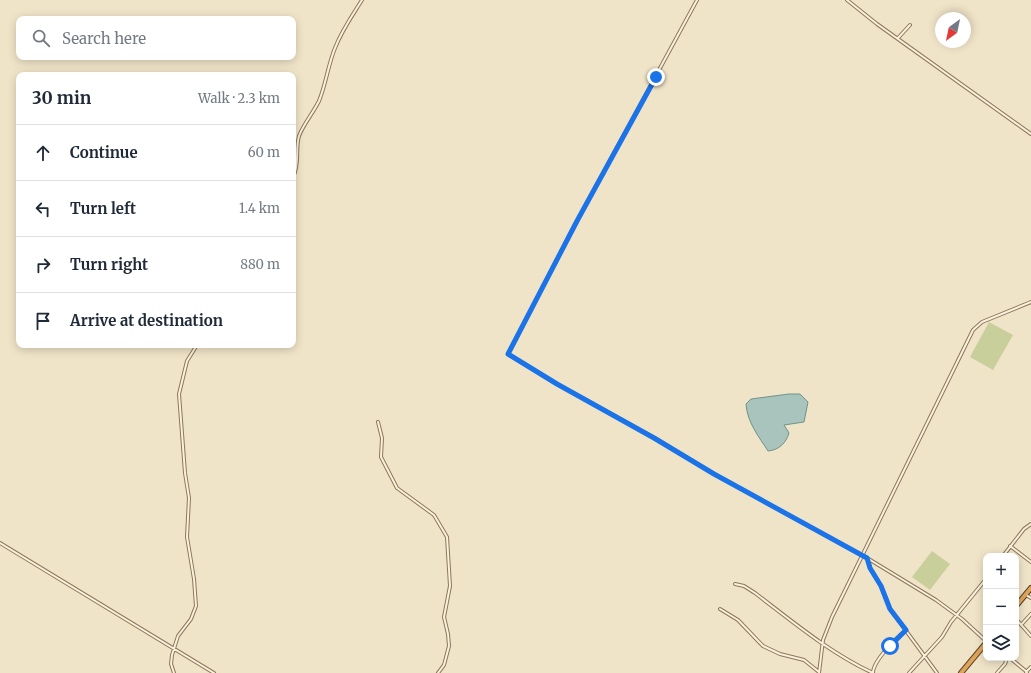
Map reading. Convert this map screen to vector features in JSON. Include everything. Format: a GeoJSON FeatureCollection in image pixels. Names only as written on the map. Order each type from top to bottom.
{"type":"FeatureCollection","features":[{"type":"Feature","properties":{"kind":"highway"},"geometry":{"type":"LineString","coordinates":[[1019,603],[1031,588]]}},
{"type":"Feature","properties":{"kind":"highway"},"geometry":{"type":"LineString","coordinates":[[961,673],[983,646]]}},
{"type":"Feature","properties":{"kind":"street"},"geometry":{"type":"LineString","coordinates":[[296,170],[296,148],[301,131],[311,118],[319,100],[334,49],[342,31],[362,0]]}},
{"type":"Feature","properties":{"kind":"street"},"geometry":{"type":"LineString","coordinates":[[697,0],[577,221],[508,354],[557,384],[654,438],[714,474],[867,558],[957,615],[983,639]]}},
{"type":"Feature","properties":{"kind":"street"},"geometry":{"type":"LineString","coordinates":[[848,0],[1031,134]]}},
{"type":"Feature","properties":{"kind":"street"},"geometry":{"type":"LineString","coordinates":[[898,38],[910,25]]}},
{"type":"Feature","properties":{"kind":"street"},"geometry":{"type":"LineString","coordinates":[[819,672],[820,650],[825,632],[832,616],[975,328],[988,319],[1031,302]]}},
{"type":"Feature","properties":{"kind":"street"},"geometry":{"type":"LineString","coordinates":[[174,673],[171,660],[178,636],[191,619],[196,606],[194,579],[187,537],[189,498],[185,473],[179,394],[186,361],[195,348]]}},
{"type":"Feature","properties":{"kind":"street"},"geometry":{"type":"LineString","coordinates":[[378,422],[382,438],[381,457],[397,488],[434,515],[447,537],[450,584],[444,612],[449,646],[444,665],[439,672]]}},
{"type":"Feature","properties":{"kind":"street"},"geometry":{"type":"LineString","coordinates":[[1005,553],[1024,529],[1031,524]]}},
{"type":"Feature","properties":{"kind":"street"},"geometry":{"type":"LineString","coordinates":[[0,543],[214,673]]}},
{"type":"Feature","properties":{"kind":"street"},"geometry":{"type":"LineString","coordinates":[[1010,546],[1031,562]]}},
{"type":"Feature","properties":{"kind":"street"},"geometry":{"type":"LineString","coordinates":[[867,558],[870,568],[881,586],[890,609],[937,673]]}},
{"type":"Feature","properties":{"kind":"street"},"geometry":{"type":"LineString","coordinates":[[909,673],[942,636],[983,583]]}},
{"type":"Feature","properties":{"kind":"street"},"geometry":{"type":"LineString","coordinates":[[735,584],[744,586],[755,593],[822,644],[856,665],[873,673],[873,668],[887,649],[906,630]]}},
{"type":"Feature","properties":{"kind":"street"},"geometry":{"type":"LineString","coordinates":[[1026,595],[1031,598]]}},
{"type":"Feature","properties":{"kind":"street"},"geometry":{"type":"LineString","coordinates":[[720,609],[738,620],[763,646],[780,654],[804,660],[819,672]]}},
{"type":"Feature","properties":{"kind":"street"},"geometry":{"type":"LineString","coordinates":[[1021,625],[1031,614]]}},
{"type":"Feature","properties":{"kind":"street"},"geometry":{"type":"LineString","coordinates":[[1019,623],[1031,636]]}},
{"type":"Feature","properties":{"kind":"street"},"geometry":{"type":"LineString","coordinates":[[997,673],[1005,664],[1006,661]]}},
{"type":"Feature","properties":{"kind":"street"},"geometry":{"type":"LineString","coordinates":[[1013,661],[1026,672],[1031,667]]}},
{"type":"Feature","properties":{"kind":"green space"},"geometry":{"type":"Polygon","coordinates":[[[989,322],[1013,335],[993,370],[970,357],[989,322]]]}},
{"type":"Feature","properties":{"kind":"green space"},"geometry":{"type":"Polygon","coordinates":[[[932,551],[950,564],[930,590],[912,577],[932,551]]]}},
{"type":"Feature","properties":{"kind":"water"},"geometry":{"type":"Polygon","coordinates":[[[800,394],[808,402],[804,422],[784,425],[789,433],[786,440],[779,448],[768,451],[751,423],[746,404],[751,399],[800,394]]]}},
{"type":"Feature","properties":{"kind":"route"},"geometry":{"type":"LineString","coordinates":[[656,77],[577,221],[532,310],[510,347],[508,354],[514,359],[654,438],[684,457],[740,487],[792,518],[867,558],[870,568],[881,586],[890,609],[906,630],[890,646]]}}]}
